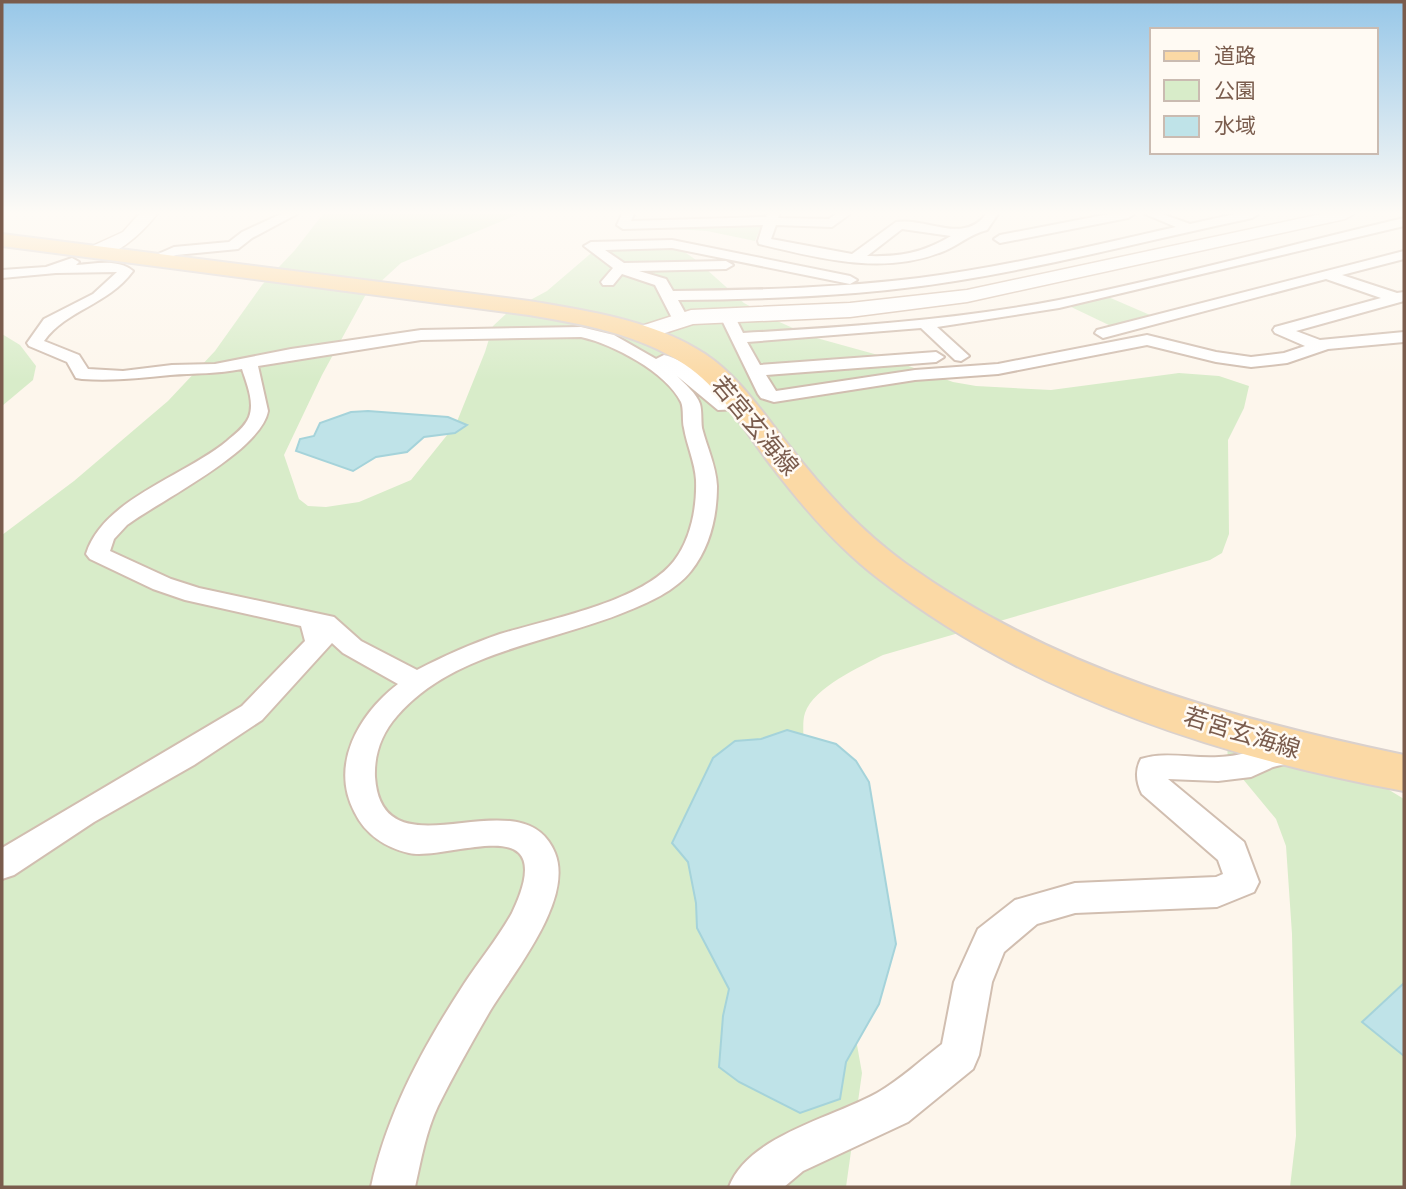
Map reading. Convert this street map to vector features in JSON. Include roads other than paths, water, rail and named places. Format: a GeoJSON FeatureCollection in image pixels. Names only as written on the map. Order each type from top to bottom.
{"type":"FeatureCollection","features":[{"type":"Feature","properties":{"kind":"main road","name":"若宮玄海線"},"geometry":{"type":"LineString","coordinates":[[233,269],[555,312],[643,333],[703,366],[725,386],[748,387],[788,467],[835,521],[891,570],[976,626],[1090,681],[1221,729],[1298,751],[1404,774]]}},
{"type":"Feature","properties":{"kind":"street"},"geometry":{"type":"LineString","coordinates":[[2,274],[30,274],[54,269]]}},
{"type":"Feature","properties":{"kind":"street"},"geometry":{"type":"LineString","coordinates":[[61,269],[89,269]]}},
{"type":"Feature","properties":{"kind":"street"},"geometry":{"type":"LineString","coordinates":[[121,269],[126,271],[113,286],[50,322],[35,343],[73,359],[82,374],[123,376],[249,363],[439,333],[582,332],[646,351],[681,369],[724,406],[748,387],[1047,346],[1348,269]]}},
{"type":"Feature","properties":{"kind":"street"},"geometry":{"type":"LineString","coordinates":[[608,282],[619,269]]}},
{"type":"Feature","properties":{"kind":"street"},"geometry":{"type":"LineString","coordinates":[[624,269],[660,282],[681,320]]}},
{"type":"Feature","properties":{"kind":"street"},"geometry":{"type":"LineString","coordinates":[[792,269],[878,287]]}},
{"type":"Feature","properties":{"kind":"street"},"geometry":{"type":"LineString","coordinates":[[667,296],[788,294],[878,287],[991,269]]}},
{"type":"Feature","properties":{"kind":"street"},"geometry":{"type":"LineString","coordinates":[[643,333],[681,320],[850,310],[946,299],[1098,269]]}},
{"type":"Feature","properties":{"kind":"street"},"geometry":{"type":"LineString","coordinates":[[1102,269],[1138,285]]}},
{"type":"Feature","properties":{"kind":"street"},"geometry":{"type":"LineString","coordinates":[[737,338],[860,332],[926,325],[1059,304],[1203,269]]}},
{"type":"Feature","properties":{"kind":"street"},"geometry":{"type":"LineString","coordinates":[[1310,269],[1400,297]]}},
{"type":"Feature","properties":{"kind":"street"},"geometry":{"type":"LineString","coordinates":[[1110,292],[1166,317]]}},
{"type":"Feature","properties":{"kind":"street"},"geometry":{"type":"LineString","coordinates":[[1319,346],[1281,330],[1400,297]]}},
{"type":"Feature","properties":{"kind":"street"},"geometry":{"type":"LineString","coordinates":[[397,338],[365,329],[376,326],[401,328],[535,322],[548,318],[555,312]]}},
{"type":"Feature","properties":{"kind":"street"},"geometry":{"type":"LineString","coordinates":[[728,316],[737,338],[748,387]]}},
{"type":"Feature","properties":{"kind":"street"},"geometry":{"type":"LineString","coordinates":[[926,325],[961,356]]}},
{"type":"Feature","properties":{"kind":"street"},"geometry":{"type":"LineString","coordinates":[[748,387],[774,397],[915,375],[998,369],[1147,341],[1251,362],[1287,358],[1319,346],[1404,337]]}},
{"type":"Feature","properties":{"kind":"street"},"geometry":{"type":"LineString","coordinates":[[393,1187],[422,1096],[469,1010],[529,917],[541,870],[538,853],[529,840],[521,835],[482,834],[442,840],[410,840],[393,834],[373,817],[362,796],[360,756],[368,735],[379,719],[417,682],[489,648],[582,620],[635,598],[662,583],[690,555],[698,536],[706,486],[704,462],[691,431],[691,403],[659,369],[608,338]]}},
{"type":"Feature","properties":{"kind":"street"},"geometry":{"type":"LineString","coordinates":[[249,363],[259,409],[258,418],[252,426],[223,453],[121,519],[99,541],[98,554],[153,580],[194,595],[325,623],[352,647],[417,682]]}},
{"type":"Feature","properties":{"kind":"street"},"geometry":{"type":"LineString","coordinates":[[2,865],[83,813],[183,757],[252,713],[318,643],[312,621]]}},
{"type":"Feature","properties":{"kind":"street"},"geometry":{"type":"LineString","coordinates":[[751,1187],[788,1156],[893,1107],[960,1055],[973,982],[991,942],[1027,911],[1075,898],[1217,892],[1242,881],[1232,852],[1153,785],[1152,767],[1218,769],[1251,765],[1265,757],[1298,751]]}},
{"type":"Feature","properties":{"kind":"water"},"geometry":{"type":"Polygon","coordinates":[[[351,412],[448,417],[467,425],[455,433],[424,437],[407,452],[376,457],[353,471],[296,451],[300,439],[314,436],[320,423],[351,412]]]}},
{"type":"Feature","properties":{"kind":"water"},"geometry":{"type":"Polygon","coordinates":[[[787,730],[836,744],[856,761],[869,782],[896,944],[879,1004],[846,1062],[840,1099],[800,1113],[739,1082],[719,1067],[723,1016],[729,989],[697,928],[696,903],[688,862],[672,843],[713,758],[735,741],[761,739],[787,730]]]}},
{"type":"Feature","properties":{"kind":"water"},"geometry":{"type":"Polygon","coordinates":[[[1404,983],[1404,1056],[1362,1022],[1404,983]]]}}]}
